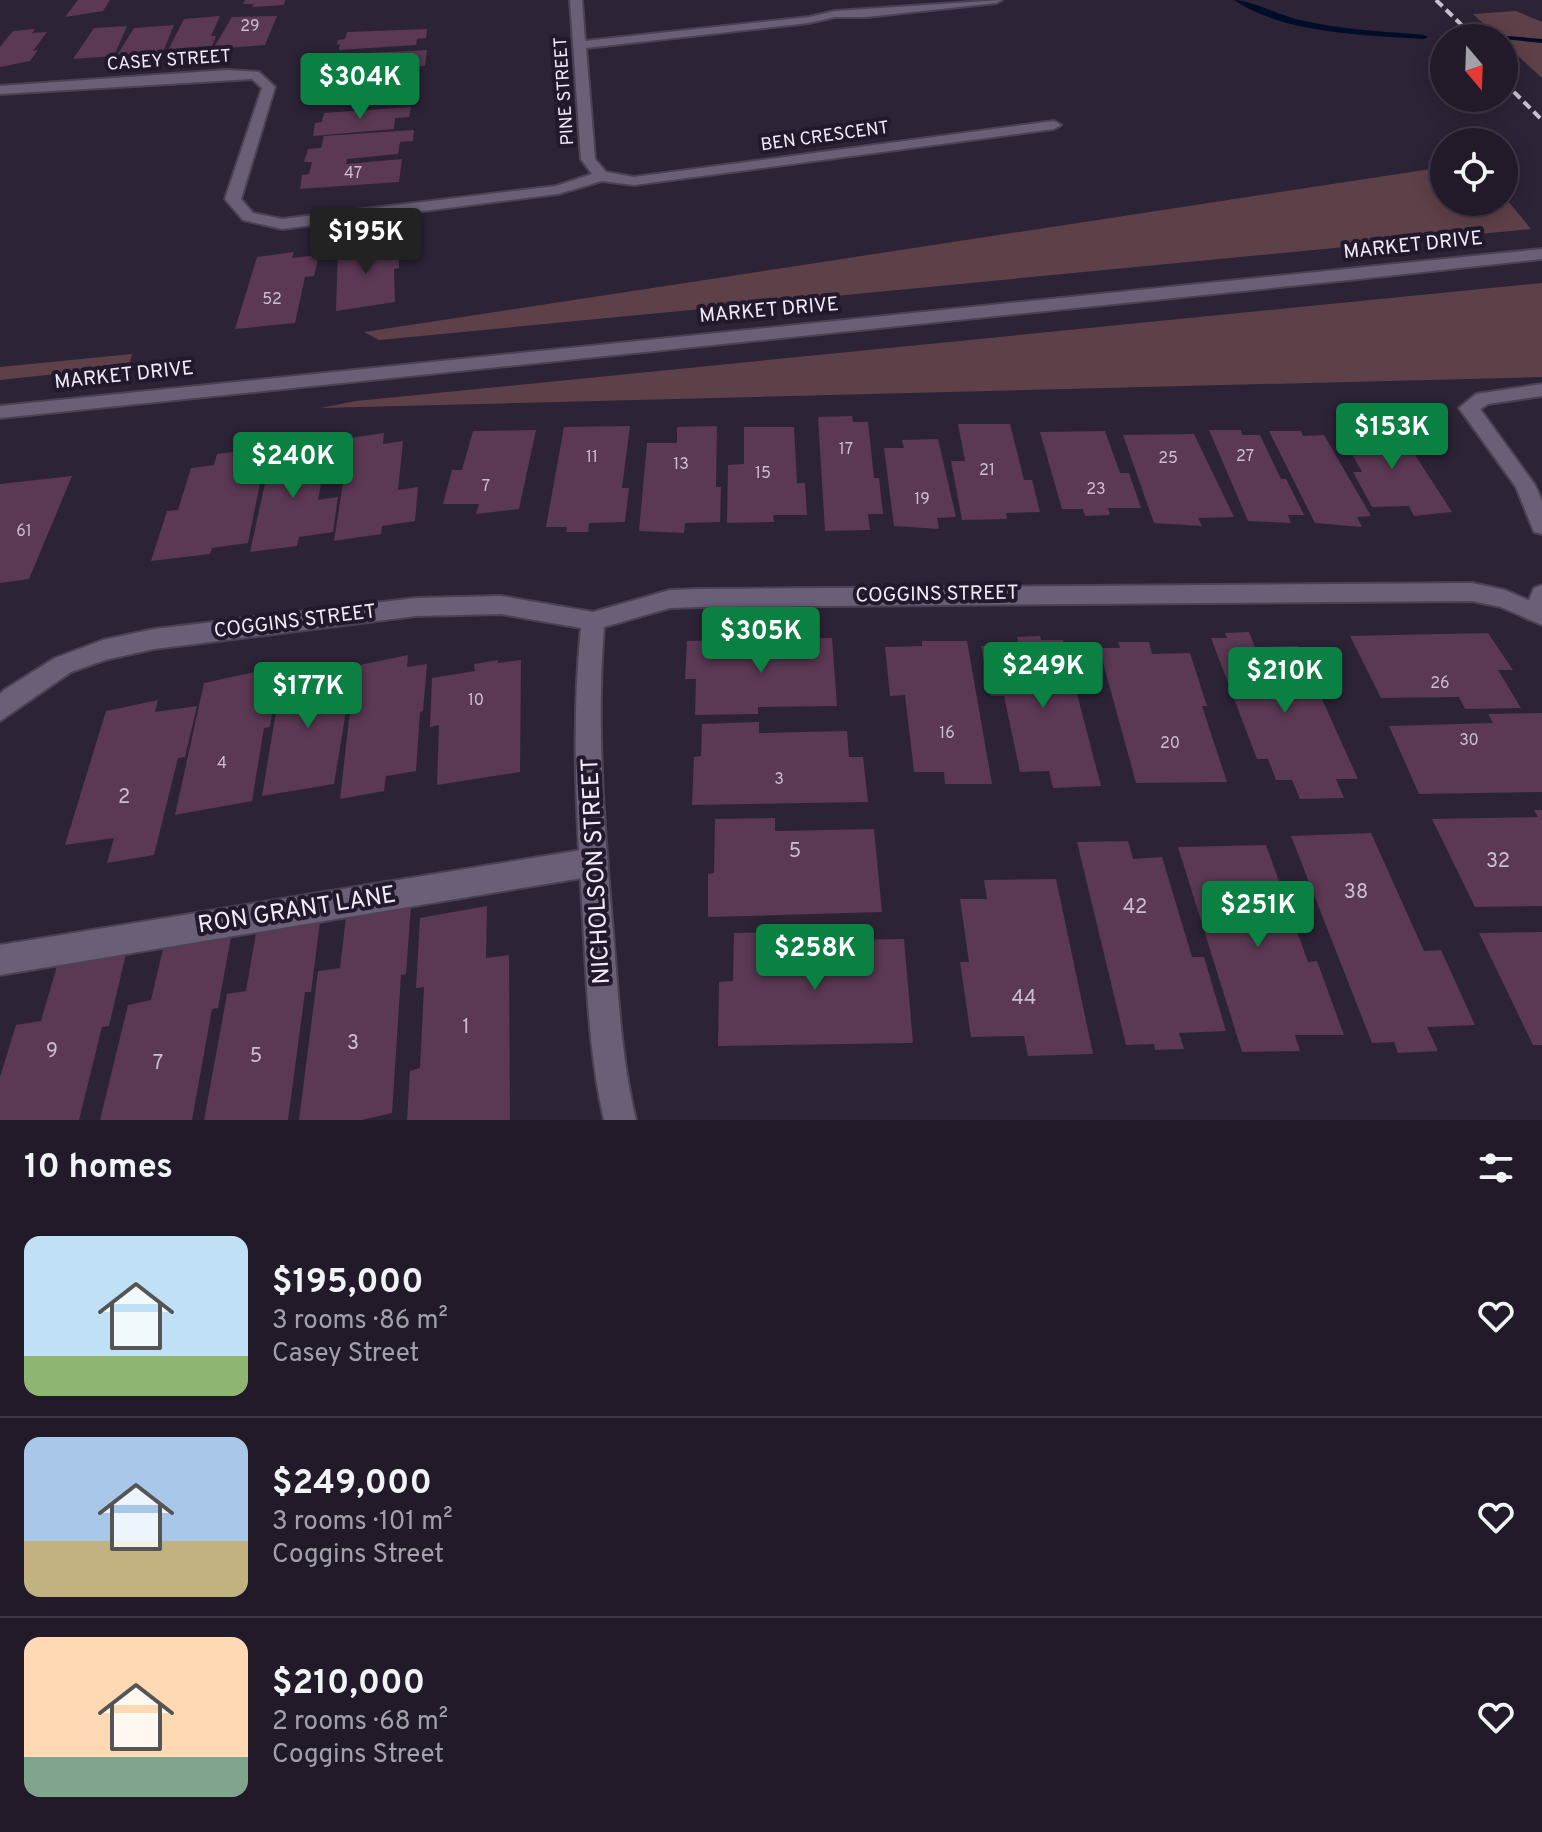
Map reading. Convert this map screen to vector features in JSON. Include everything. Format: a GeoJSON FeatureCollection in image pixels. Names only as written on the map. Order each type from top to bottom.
{"type":"FeatureCollection","features":[{"type":"Feature","properties":{"kind":"street","name":"PINE STREET"},"geometry":{"type":"LineString","coordinates":[[576,0],[582,45],[588,159],[601,176]]}},
{"type":"Feature","properties":{"kind":"street"},"geometry":{"type":"LineString","coordinates":[[828,0],[835,14]]}},
{"type":"Feature","properties":{"kind":"street"},"geometry":{"type":"LineString","coordinates":[[582,45],[809,20],[835,14],[866,14],[996,0]]}},
{"type":"Feature","properties":{"kind":"street","name":"CASEY STREET"},"geometry":{"type":"LineString","coordinates":[[0,90],[227,74],[255,75],[269,87],[233,199],[248,217],[282,224],[558,190],[601,176]]}},
{"type":"Feature","properties":{"kind":"street","name":"BEN CRESCENT"},"geometry":{"type":"LineString","coordinates":[[601,176],[634,181],[1054,125]]}},
{"type":"Feature","properties":{"kind":"street","name":"MARKET DRIVE"},"geometry":{"type":"LineString","coordinates":[[0,412],[394,370],[1159,297],[1542,254]]}},
{"type":"Feature","properties":{"kind":"street"},"geometry":{"type":"LineString","coordinates":[[1542,390],[1483,398],[1469,408],[1525,485],[1542,526]]}},
{"type":"Feature","properties":{"kind":"street","name":"COGGINS STREET"},"geometry":{"type":"LineString","coordinates":[[4,700],[63,665],[103,650],[154,639],[416,607],[526,607],[593,621],[670,599],[1472,592],[1540,607]]}},
{"type":"Feature","properties":{"kind":"street","name":"NICHOLSON STREET"},"geometry":{"type":"LineString","coordinates":[[593,621],[587,669],[594,862],[610,1081],[620,1120]]}},
{"type":"Feature","properties":{"kind":"street","name":"RON GRANT LANE"},"geometry":{"type":"LineString","coordinates":[[0,960],[594,862]]}},
{"type":"Feature","properties":{"kind":"shaded area"},"geometry":{"type":"Polygon","coordinates":[[[1516,11],[1542,22],[1542,78],[1518,56],[1518,24],[1484,24],[1473,14],[1516,11]]]}},
{"type":"Feature","properties":{"kind":"shaded area"},"geometry":{"type":"Polygon","coordinates":[[[1430,169],[1430,216],[1518,216],[1518,213],[1531,229],[379,340],[364,332],[1430,169]]]}},
{"type":"Feature","properties":{"kind":"shaded area"},"geometry":{"type":"Polygon","coordinates":[[[1542,283],[1542,377],[320,408],[356,401],[1542,283]]]}},
{"type":"Feature","properties":{"kind":"shaded area"},"geometry":{"type":"Polygon","coordinates":[[[132,354],[129,366],[0,380],[0,367],[132,354]]]}},
{"type":"Feature","properties":{"kind":"building"},"geometry":{"type":"Polygon","coordinates":[[[78,0],[110,0],[103,11],[65,17],[78,0]]]}},
{"type":"Feature","properties":{"kind":"building"},"geometry":{"type":"Polygon","coordinates":[[[245,0],[285,0],[284,5],[252,7],[254,4],[243,4],[245,0]]]}},
{"type":"Feature","properties":{"kind":"building"},"geometry":{"type":"Polygon","coordinates":[[[220,16],[211,36],[216,36],[212,46],[190,48],[188,54],[166,54],[184,19],[220,16]]]}},
{"type":"Feature","properties":{"kind":"building"},"geometry":{"type":"Polygon","coordinates":[[[277,16],[265,45],[213,49],[232,17],[277,16]]]}},
{"type":"Feature","properties":{"kind":"building"},"geometry":{"type":"Polygon","coordinates":[[[174,25],[163,52],[116,57],[134,28],[174,25]]]}},
{"type":"Feature","properties":{"kind":"building"},"geometry":{"type":"Polygon","coordinates":[[[127,26],[114,56],[73,59],[94,28],[127,26]]]}},
{"type":"Feature","properties":{"kind":"building"},"geometry":{"type":"Polygon","coordinates":[[[35,29],[32,33],[47,32],[33,51],[38,50],[30,61],[0,67],[0,47],[13,31],[35,29]]]}},
{"type":"Feature","properties":{"kind":"building"},"geometry":{"type":"Polygon","coordinates":[[[427,29],[426,38],[417,39],[416,45],[339,50],[340,44],[337,45],[338,40],[345,39],[347,32],[427,29]]]}},
{"type":"Feature","properties":{"kind":"building"},"geometry":{"type":"Polygon","coordinates":[[[427,50],[425,66],[331,74],[331,63],[345,62],[347,54],[427,50]]]}},
{"type":"Feature","properties":{"kind":"building"},"geometry":{"type":"Polygon","coordinates":[[[416,70],[415,85],[324,92],[327,80],[336,79],[337,75],[416,70]]]}},
{"type":"Feature","properties":{"kind":"building"},"geometry":{"type":"Polygon","coordinates":[[[411,107],[409,117],[395,118],[394,129],[313,136],[315,123],[322,122],[324,113],[411,107]]]}},
{"type":"Feature","properties":{"kind":"building"},"geometry":{"type":"Polygon","coordinates":[[[414,130],[413,141],[400,142],[398,154],[347,159],[346,164],[402,159],[399,182],[300,189],[302,175],[309,174],[312,162],[304,162],[308,149],[321,148],[324,136],[414,130]]]}},
{"type":"Feature","properties":{"kind":"building"},"geometry":{"type":"Polygon","coordinates":[[[373,242],[373,251],[398,247],[399,268],[394,269],[395,302],[336,311],[338,248],[373,242]]]}},
{"type":"Feature","properties":{"kind":"building"},"geometry":{"type":"Polygon","coordinates":[[[294,252],[292,258],[319,255],[314,276],[305,277],[295,323],[235,329],[257,257],[294,252]]]}},
{"type":"Feature","properties":{"kind":"building"},"geometry":{"type":"Polygon","coordinates":[[[852,416],[853,422],[868,422],[874,478],[879,478],[883,514],[868,514],[870,530],[825,531],[818,417],[852,416]]]}},
{"type":"Feature","properties":{"kind":"building"},"geometry":{"type":"Polygon","coordinates":[[[958,424],[1010,424],[1024,480],[1032,480],[1040,512],[1006,513],[1007,519],[962,520],[951,461],[965,461],[958,424]]]}},
{"type":"Feature","properties":{"kind":"building"},"geometry":{"type":"Polygon","coordinates":[[[630,426],[622,488],[629,488],[625,522],[589,523],[588,532],[566,532],[567,527],[546,527],[564,427],[630,426]]]}},
{"type":"Feature","properties":{"kind":"building"},"geometry":{"type":"Polygon","coordinates":[[[717,426],[716,487],[721,487],[720,522],[685,523],[684,533],[639,531],[647,443],[677,443],[677,427],[717,426]]]}},
{"type":"Feature","properties":{"kind":"building"},"geometry":{"type":"Polygon","coordinates":[[[744,427],[794,427],[797,483],[805,483],[807,515],[773,515],[774,522],[727,523],[728,465],[744,464],[744,427]]]}},
{"type":"Feature","properties":{"kind":"building"},"geometry":{"type":"Polygon","coordinates":[[[1397,427],[1452,512],[1414,516],[1409,506],[1372,507],[1353,472],[1362,472],[1337,428],[1397,427]]]}},
{"type":"Feature","properties":{"kind":"building"},"geometry":{"type":"Polygon","coordinates":[[[536,430],[519,509],[476,514],[479,504],[443,504],[452,470],[462,470],[473,431],[536,430]]]}},
{"type":"Feature","properties":{"kind":"building"},"geometry":{"type":"Polygon","coordinates":[[[1209,430],[1241,430],[1242,435],[1260,435],[1281,479],[1286,479],[1304,515],[1288,515],[1291,523],[1248,521],[1209,430]]]}},
{"type":"Feature","properties":{"kind":"building"},"geometry":{"type":"Polygon","coordinates":[[[1105,431],[1120,473],[1129,473],[1141,508],[1108,508],[1110,515],[1085,516],[1083,509],[1062,509],[1040,432],[1105,431]]]}},
{"type":"Feature","properties":{"kind":"building"},"geometry":{"type":"Polygon","coordinates":[[[1269,431],[1301,431],[1303,436],[1324,435],[1371,516],[1357,517],[1362,527],[1315,523],[1269,431]]]}},
{"type":"Feature","properties":{"kind":"building"},"geometry":{"type":"Polygon","coordinates":[[[384,433],[383,444],[403,441],[398,490],[418,487],[415,521],[382,526],[381,534],[334,541],[350,438],[384,433]]]}},
{"type":"Feature","properties":{"kind":"building"},"geometry":{"type":"Polygon","coordinates":[[[1194,434],[1234,517],[1198,518],[1202,526],[1154,523],[1123,435],[1194,434]]]}},
{"type":"Feature","properties":{"kind":"building"},"geometry":{"type":"Polygon","coordinates":[[[938,439],[956,517],[937,518],[939,529],[894,526],[884,448],[904,448],[902,440],[938,439]]]}},
{"type":"Feature","properties":{"kind":"building"},"geometry":{"type":"Polygon","coordinates":[[[309,443],[307,453],[327,450],[318,500],[338,497],[333,532],[299,537],[297,546],[250,552],[273,447],[309,443]]]}},
{"type":"Feature","properties":{"kind":"building"},"geometry":{"type":"Polygon","coordinates":[[[267,448],[248,543],[212,548],[210,554],[151,561],[167,511],[178,510],[191,468],[214,465],[217,454],[267,448]]]}},
{"type":"Feature","properties":{"kind":"building"},"geometry":{"type":"Polygon","coordinates":[[[72,476],[29,579],[0,583],[0,484],[72,476]]]}},
{"type":"Feature","properties":{"kind":"building"},"geometry":{"type":"Polygon","coordinates":[[[1249,632],[1255,647],[1298,646],[1358,779],[1336,779],[1344,798],[1300,799],[1292,780],[1276,780],[1268,759],[1257,759],[1211,638],[1227,638],[1225,633],[1249,632]]]}},
{"type":"Feature","properties":{"kind":"building"},"geometry":{"type":"Polygon","coordinates":[[[1488,633],[1513,670],[1498,670],[1521,708],[1465,709],[1459,697],[1381,698],[1350,636],[1488,633]]]}},
{"type":"Feature","properties":{"kind":"building"},"geometry":{"type":"Polygon","coordinates":[[[1040,636],[1041,640],[1063,640],[1101,786],[1053,788],[1049,771],[1020,772],[1004,696],[991,696],[981,646],[1019,645],[1017,637],[1040,636]]]}},
{"type":"Feature","properties":{"kind":"building"},"geometry":{"type":"Polygon","coordinates":[[[832,638],[837,706],[758,707],[758,714],[695,715],[696,679],[685,679],[687,641],[832,638]]]}},
{"type":"Feature","properties":{"kind":"building"},"geometry":{"type":"Polygon","coordinates":[[[922,641],[967,641],[992,784],[945,784],[944,772],[914,772],[905,695],[890,696],[885,647],[922,646],[922,641]]]}},
{"type":"Feature","properties":{"kind":"building"},"geometry":{"type":"Polygon","coordinates":[[[1118,642],[1149,642],[1152,654],[1190,653],[1207,706],[1202,706],[1227,782],[1136,783],[1099,648],[1120,648],[1118,642]]]}},
{"type":"Feature","properties":{"kind":"building"},"geometry":{"type":"Polygon","coordinates":[[[408,655],[407,667],[427,664],[416,771],[386,776],[384,791],[340,799],[355,666],[408,655]]]}},
{"type":"Feature","properties":{"kind":"building"},"geometry":{"type":"Polygon","coordinates":[[[498,660],[498,663],[521,660],[520,772],[437,785],[439,725],[430,727],[432,678],[475,671],[474,664],[498,660]]]}},
{"type":"Feature","properties":{"kind":"building"},"geometry":{"type":"Polygon","coordinates":[[[339,666],[338,671],[353,669],[334,784],[262,796],[282,675],[339,666]]]}},
{"type":"Feature","properties":{"kind":"building"},"geometry":{"type":"Polygon","coordinates":[[[259,671],[256,684],[277,681],[270,727],[264,728],[252,801],[175,815],[204,683],[259,671]]]}},
{"type":"Feature","properties":{"kind":"building"},"geometry":{"type":"Polygon","coordinates":[[[158,700],[155,712],[197,706],[185,757],[178,758],[154,855],[107,863],[114,838],[65,845],[106,711],[158,700]]]}},
{"type":"Feature","properties":{"kind":"building"},"geometry":{"type":"Polygon","coordinates":[[[1542,713],[1542,792],[1419,794],[1389,726],[1493,723],[1488,714],[1542,713]]]}},
{"type":"Feature","properties":{"kind":"building"},"geometry":{"type":"Polygon","coordinates":[[[759,722],[759,733],[847,731],[849,757],[863,757],[868,802],[692,805],[694,757],[701,756],[702,724],[759,722]]]}},
{"type":"Feature","properties":{"kind":"building"},"geometry":{"type":"Polygon","coordinates":[[[1534,810],[1542,810],[1542,906],[1475,907],[1432,819],[1538,817],[1534,810]]]}},
{"type":"Feature","properties":{"kind":"building"},"geometry":{"type":"Polygon","coordinates":[[[775,818],[775,831],[874,829],[882,912],[708,917],[708,874],[714,873],[715,819],[775,818]]]}},
{"type":"Feature","properties":{"kind":"building"},"geometry":{"type":"Polygon","coordinates":[[[1371,833],[1424,951],[1441,950],[1475,1025],[1427,1027],[1438,1051],[1398,1053],[1394,1042],[1372,1043],[1291,836],[1371,833]]]}},
{"type":"Feature","properties":{"kind":"building"},"geometry":{"type":"Polygon","coordinates":[[[1128,841],[1133,859],[1162,857],[1192,957],[1204,957],[1226,1031],[1179,1033],[1184,1049],[1155,1050],[1154,1044],[1126,1045],[1077,842],[1128,841]]]}},
{"type":"Feature","properties":{"kind":"building"},"geometry":{"type":"Polygon","coordinates":[[[1266,845],[1308,962],[1317,961],[1344,1035],[1295,1035],[1300,1051],[1242,1052],[1178,847],[1266,845]]]}},
{"type":"Feature","properties":{"kind":"building"},"geometry":{"type":"Polygon","coordinates":[[[1056,879],[1093,1054],[1028,1056],[1024,1036],[971,1037],[960,962],[969,962],[960,899],[987,899],[984,880],[1056,879]]]}},
{"type":"Feature","properties":{"kind":"building"},"geometry":{"type":"Polygon","coordinates":[[[411,906],[406,974],[401,975],[392,1113],[362,1120],[299,1120],[318,971],[340,968],[346,917],[411,906]]]}},
{"type":"Feature","properties":{"kind":"building"},"geometry":{"type":"Polygon","coordinates":[[[487,906],[486,958],[509,955],[510,1120],[407,1120],[410,1071],[420,1068],[424,987],[416,988],[420,918],[487,906]]]}},
{"type":"Feature","properties":{"kind":"building"},"geometry":{"type":"Polygon","coordinates":[[[320,922],[311,992],[305,992],[288,1120],[204,1120],[227,994],[246,991],[256,933],[320,922]]]}},
{"type":"Feature","properties":{"kind":"building"},"geometry":{"type":"Polygon","coordinates":[[[811,932],[811,940],[904,939],[913,1043],[718,1046],[719,982],[733,981],[734,933],[811,932]]]}},
{"type":"Feature","properties":{"kind":"building"},"geometry":{"type":"Polygon","coordinates":[[[1542,932],[1542,1045],[1533,1045],[1479,933],[1542,932]]]}},
{"type":"Feature","properties":{"kind":"building"},"geometry":{"type":"Polygon","coordinates":[[[231,937],[218,1008],[212,1009],[192,1120],[100,1120],[128,1005],[151,1000],[163,949],[231,937]]]}},
{"type":"Feature","properties":{"kind":"building"},"geometry":{"type":"Polygon","coordinates":[[[126,954],[109,1026],[102,1027],[79,1120],[0,1120],[0,1077],[16,1025],[41,1021],[57,966],[126,954]]]}},
{"type":"Feature","properties":{"kind":"waterway"},"geometry":{"type":"LineString","coordinates":[[1238,0],[1258,10],[1304,24],[1424,37]]}},
{"type":"Feature","properties":{"kind":"waterway"},"geometry":{"type":"LineString","coordinates":[[1518,39],[1542,41]]}},
{"type":"Feature","properties":{"kind":"railway"},"geometry":{"type":"LineString","coordinates":[[1436,0],[1461,24]]}},
{"type":"Feature","properties":{"kind":"railway"},"geometry":{"type":"LineString","coordinates":[[1518,96],[1542,120]]}}]}
